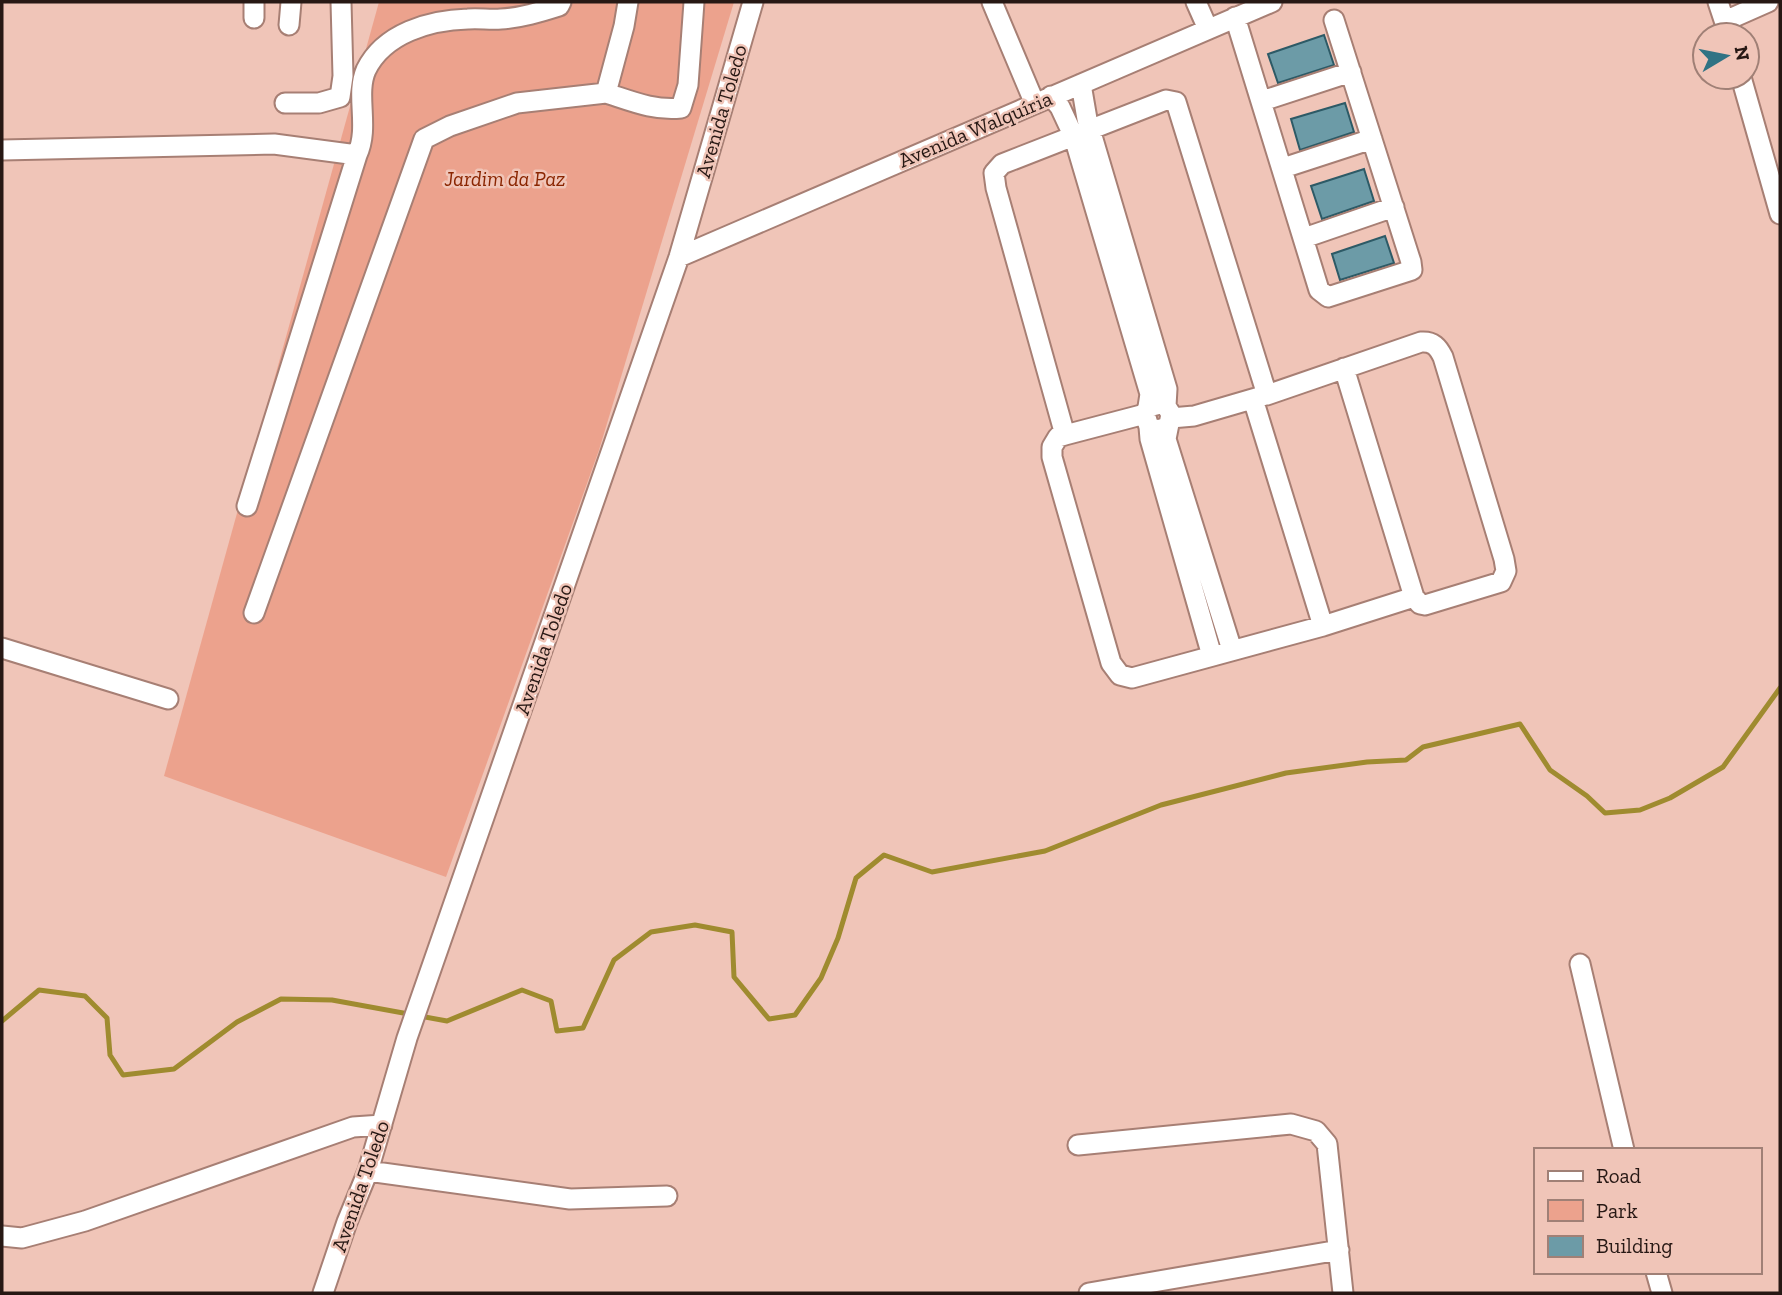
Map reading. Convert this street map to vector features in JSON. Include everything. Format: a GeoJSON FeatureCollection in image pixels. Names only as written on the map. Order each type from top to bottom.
{"type":"FeatureCollection","features":[{"type":"Feature","properties":{"kind":"street"},"geometry":{"type":"LineString","coordinates":[[289,25],[291,2]]}},
{"type":"Feature","properties":{"kind":"street"},"geometry":{"type":"LineString","coordinates":[[285,103],[319,103],[340,96],[343,76],[341,2]]}},
{"type":"Feature","properties":{"kind":"street"},"geometry":{"type":"LineString","coordinates":[[247,506],[364,131],[363,80],[366,69],[393,38],[427,25],[466,19],[523,16],[559,6],[561,2]]}},
{"type":"Feature","properties":{"kind":"street"},"geometry":{"type":"LineString","coordinates":[[606,93],[628,2]]}},
{"type":"Feature","properties":{"kind":"street"},"geometry":{"type":"LineString","coordinates":[[254,613],[424,139],[450,126],[517,103],[606,93],[643,106],[681,108],[688,85],[694,2]]}},
{"type":"Feature","properties":{"kind":"street","name":"Avenida Toledo"},"geometry":{"type":"LineString","coordinates":[[323,1293],[368,1171],[407,1038],[679,257],[753,2]]}},
{"type":"Feature","properties":{"kind":"street"},"geometry":{"type":"LineString","coordinates":[[992,2],[1043,100],[1060,107],[1083,134]]}},
{"type":"Feature","properties":{"kind":"street"},"geometry":{"type":"LineString","coordinates":[[1196,2],[1208,29]]}},
{"type":"Feature","properties":{"kind":"street","name":"Avenida Walquíria"},"geometry":{"type":"LineString","coordinates":[[679,257],[1272,2]]}},
{"type":"Feature","properties":{"kind":"street"},"geometry":{"type":"LineString","coordinates":[[1718,2],[1725,21]]}},
{"type":"Feature","properties":{"kind":"street"},"geometry":{"type":"LineString","coordinates":[[1738,21],[1768,2]]}},
{"type":"Feature","properties":{"kind":"street"},"geometry":{"type":"LineString","coordinates":[[1235,17],[1319,290],[1328,297],[1412,270],[1334,20]]}},
{"type":"Feature","properties":{"kind":"street"},"geometry":{"type":"LineString","coordinates":[[1262,101],[1351,72]]}},
{"type":"Feature","properties":{"kind":"street"},"geometry":{"type":"LineString","coordinates":[[1081,84],[1083,134],[1167,389],[1150,439],[1212,656]]}},
{"type":"Feature","properties":{"kind":"street"},"geometry":{"type":"LineString","coordinates":[[1745,91],[1780,214]]}},
{"type":"Feature","properties":{"kind":"street"},"geometry":{"type":"LineString","coordinates":[[1065,435],[994,173],[1002,164],[1166,100],[1176,102],[1323,626]]}},
{"type":"Feature","properties":{"kind":"street"},"geometry":{"type":"LineString","coordinates":[[1283,168],[1372,139]]}},
{"type":"Feature","properties":{"kind":"street"},"geometry":{"type":"LineString","coordinates":[[2,150],[274,144],[357,155]]}},
{"type":"Feature","properties":{"kind":"street"},"geometry":{"type":"LineString","coordinates":[[1304,238],[1394,207]]}},
{"type":"Feature","properties":{"kind":"street"},"geometry":{"type":"LineString","coordinates":[[1344,368],[1414,597],[1425,606],[1501,582],[1506,571],[1443,358],[1435,344],[1421,342],[1344,368],[1260,397],[1194,416],[1157,416],[1058,437],[1052,447],[1052,457],[1115,671],[1132,678],[1323,626],[1414,597]]}},
{"type":"Feature","properties":{"kind":"street"},"geometry":{"type":"LineString","coordinates":[[1157,416],[1232,650]]}},
{"type":"Feature","properties":{"kind":"street"},"geometry":{"type":"LineString","coordinates":[[2,648],[168,699]]}},
{"type":"Feature","properties":{"kind":"street"},"geometry":{"type":"LineString","coordinates":[[1580,964],[1623,1148]]}},
{"type":"Feature","properties":{"kind":"street"},"geometry":{"type":"LineString","coordinates":[[1078,1146],[1291,1124],[1317,1131],[1327,1144],[1343,1293]]}},
{"type":"Feature","properties":{"kind":"street"},"geometry":{"type":"LineString","coordinates":[[2,1237],[22,1238],[85,1221],[353,1127],[382,1125]]}},
{"type":"Feature","properties":{"kind":"street"},"geometry":{"type":"LineString","coordinates":[[368,1171],[570,1199],[667,1196]]}},
{"type":"Feature","properties":{"kind":"street"},"geometry":{"type":"LineString","coordinates":[[1089,1293],[1175,1285],[1339,1250]]}},
{"type":"Feature","properties":{"kind":"street"},"geometry":{"type":"LineString","coordinates":[[1657,1274],[1662,1293]]}},
{"type":"Feature","properties":{"kind":"green space","name":"Jardim da Paz"},"geometry":{"type":"Polygon","coordinates":[[[379,2],[734,2],[599,450],[446,877],[164,776],[379,2]]]}},
{"type":"Feature","properties":{"kind":"building"},"geometry":{"type":"Polygon","coordinates":[[[1324,35],[1334,65],[1278,83],[1268,54],[1324,35]]]}},
{"type":"Feature","properties":{"kind":"building"},"geometry":{"type":"Polygon","coordinates":[[[1345,103],[1354,132],[1300,150],[1291,119],[1345,103]]]}},
{"type":"Feature","properties":{"kind":"building"},"geometry":{"type":"Polygon","coordinates":[[[1364,169],[1374,201],[1322,219],[1311,186],[1364,169]]]}},
{"type":"Feature","properties":{"kind":"building"},"geometry":{"type":"Polygon","coordinates":[[[1385,236],[1394,263],[1340,280],[1332,254],[1385,236]]]}},
{"type":"Feature","properties":{"kind":"waterway"},"geometry":{"type":"LineString","coordinates":[[2,1021],[39,990],[85,996],[107,1018],[110,1055],[123,1075],[174,1069],[237,1022],[281,999],[332,1000],[447,1021],[522,990],[551,1001],[557,1031],[583,1028],[614,960],[651,932],[695,925],[732,932],[734,977],[769,1019],[795,1015],[821,978],[838,938],[856,878],[884,855],[932,872],[1045,851],[1161,805],[1286,773],[1367,762],[1406,760],[1423,747],[1520,724],[1550,770],[1587,796],[1605,813],[1640,810],[1670,798],[1723,767],[1780,688]]}}]}
